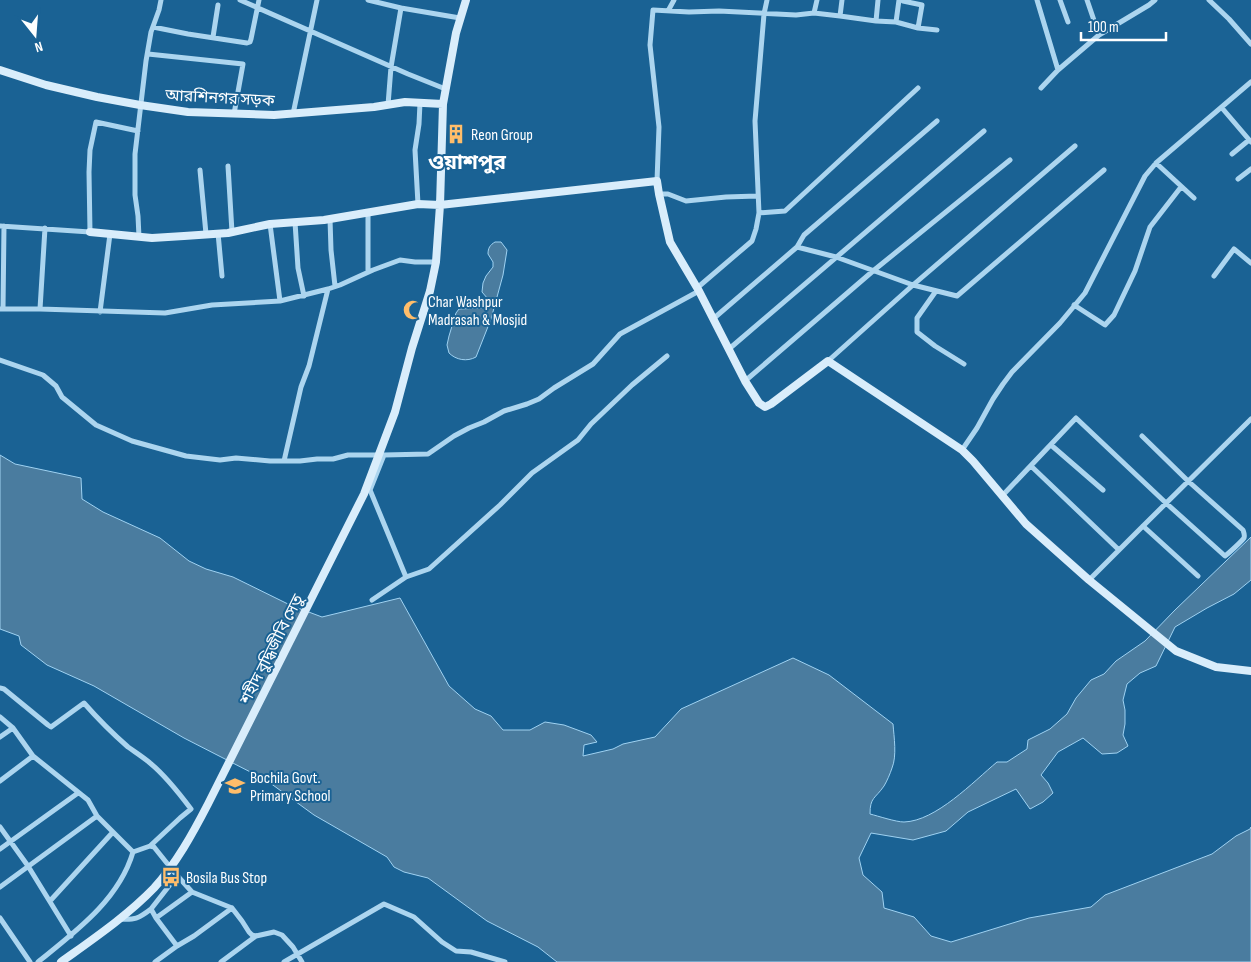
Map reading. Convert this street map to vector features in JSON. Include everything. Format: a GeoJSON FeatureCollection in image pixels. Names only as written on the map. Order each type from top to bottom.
{"type":"FeatureCollection","features":[{"type":"Feature","properties":{"kind":"street"},"geometry":{"type":"LineString","coordinates":[[139,237],[135,195],[135,154],[148,54],[161,0]]}},
{"type":"Feature","properties":{"kind":"street"},"geometry":{"type":"LineString","coordinates":[[240,0],[443,88]]}},
{"type":"Feature","properties":{"kind":"street"},"geometry":{"type":"LineString","coordinates":[[153,27],[247,43],[250,42],[259,0]]}},
{"type":"Feature","properties":{"kind":"street"},"geometry":{"type":"LineString","coordinates":[[293,114],[316,0]]}},
{"type":"Feature","properties":{"kind":"street"},"geometry":{"type":"LineString","coordinates":[[368,0],[401,8],[460,18]]}},
{"type":"Feature","properties":{"kind":"street","name":"শহীদ বুদ্ধিজীবি সেতু"},"geometry":{"type":"LineString","coordinates":[[61,962],[125,914],[145,896],[162,878],[176,858],[204,812],[364,494],[395,412],[430,291],[436,262],[440,205],[442,104],[456,33],[466,0]]}},
{"type":"Feature","properties":{"kind":"street"},"geometry":{"type":"LineString","coordinates":[[668,11],[674,0]]}},
{"type":"Feature","properties":{"kind":"street"},"geometry":{"type":"LineString","coordinates":[[0,360],[43,376],[56,386],[62,398],[96,425],[132,441],[186,456],[220,460],[236,458],[300,461],[332,459],[348,455],[428,454],[469,428],[504,411],[539,399],[593,364],[620,334],[698,290],[752,241],[759,213],[755,121],[764,14],[767,0]]}},
{"type":"Feature","properties":{"kind":"street"},"geometry":{"type":"LineString","coordinates":[[814,14],[817,0]]}},
{"type":"Feature","properties":{"kind":"street"},"geometry":{"type":"LineString","coordinates":[[840,16],[842,0]]}},
{"type":"Feature","properties":{"kind":"street"},"geometry":{"type":"LineString","coordinates":[[876,21],[878,0]]}},
{"type":"Feature","properties":{"kind":"street"},"geometry":{"type":"LineString","coordinates":[[896,22],[899,0]]}},
{"type":"Feature","properties":{"kind":"street"},"geometry":{"type":"LineString","coordinates":[[904,0],[922,5],[918,28]]}},
{"type":"Feature","properties":{"kind":"street"},"geometry":{"type":"LineString","coordinates":[[1037,0],[1058,70]]}},
{"type":"Feature","properties":{"kind":"street"},"geometry":{"type":"LineString","coordinates":[[1060,0],[1068,22]]}},
{"type":"Feature","properties":{"kind":"street"},"geometry":{"type":"LineString","coordinates":[[1087,0],[1099,35]]}},
{"type":"Feature","properties":{"kind":"street"},"geometry":{"type":"LineString","coordinates":[[1041,88],[1058,70],[1099,35],[1155,0]]}},
{"type":"Feature","properties":{"kind":"street"},"geometry":{"type":"LineString","coordinates":[[1209,0],[1251,44]]}},
{"type":"Feature","properties":{"kind":"street"},"geometry":{"type":"LineString","coordinates":[[213,37],[218,5]]}},
{"type":"Feature","properties":{"kind":"street"},"geometry":{"type":"LineString","coordinates":[[388,105],[391,66],[401,8]]}},
{"type":"Feature","properties":{"kind":"street"},"geometry":{"type":"LineString","coordinates":[[938,30],[918,28],[896,22],[814,14],[653,10],[651,56],[659,127],[657,181],[670,242],[759,404],[765,406],[771,404],[828,361],[913,284],[1074,146]]}},
{"type":"Feature","properties":{"kind":"street"},"geometry":{"type":"LineString","coordinates":[[148,54],[243,64],[234,114]]}},
{"type":"Feature","properties":{"kind":"street","name":"আরশিনগর সড়ক"},"geometry":{"type":"LineString","coordinates":[[0,70],[46,85],[97,97],[188,112],[274,115],[364,108],[405,102],[442,104]]}},
{"type":"Feature","properties":{"kind":"street"},"geometry":{"type":"LineString","coordinates":[[962,450],[1003,384],[1060,323],[1085,293],[1145,176],[1156,163],[1251,82]]}},
{"type":"Feature","properties":{"kind":"street"},"geometry":{"type":"LineString","coordinates":[[759,213],[785,211],[918,88]]}},
{"type":"Feature","properties":{"kind":"street"},"geometry":{"type":"LineString","coordinates":[[418,204],[414,150],[419,124],[420,102]]}},
{"type":"Feature","properties":{"kind":"street"},"geometry":{"type":"LineString","coordinates":[[1222,108],[1250,141],[1232,154]]}},
{"type":"Feature","properties":{"kind":"street"},"geometry":{"type":"LineString","coordinates":[[713,319],[797,247],[804,236],[937,121]]}},
{"type":"Feature","properties":{"kind":"street"},"geometry":{"type":"LineString","coordinates":[[90,232],[90,150],[96,122],[138,132]]}},
{"type":"Feature","properties":{"kind":"street"},"geometry":{"type":"LineString","coordinates":[[729,349],[984,131]]}},
{"type":"Feature","properties":{"kind":"street"},"geometry":{"type":"LineString","coordinates":[[745,381],[873,271],[1010,160]]}},
{"type":"Feature","properties":{"kind":"street"},"geometry":{"type":"LineString","coordinates":[[1156,163],[1194,198]]}},
{"type":"Feature","properties":{"kind":"street"},"geometry":{"type":"LineString","coordinates":[[228,166],[232,232]]}},
{"type":"Feature","properties":{"kind":"street"},"geometry":{"type":"LineString","coordinates":[[1238,180],[1251,169]]}},
{"type":"Feature","properties":{"kind":"street"},"geometry":{"type":"LineString","coordinates":[[200,170],[206,234]]}},
{"type":"Feature","properties":{"kind":"street"},"geometry":{"type":"LineString","coordinates":[[797,247],[957,296],[1104,170]]}},
{"type":"Feature","properties":{"kind":"street"},"geometry":{"type":"LineString","coordinates":[[436,262],[400,260],[328,289],[280,301],[212,305],[165,314],[1,309],[2,226],[152,238],[232,232],[270,224],[330,219],[399,206],[418,204],[440,205],[657,181]]}},
{"type":"Feature","properties":{"kind":"street"},"geometry":{"type":"LineString","coordinates":[[1074,305],[1105,325],[1114,315],[1135,271],[1150,227],[1181,187]]}},
{"type":"Feature","properties":{"kind":"street"},"geometry":{"type":"LineString","coordinates":[[659,194],[668,194],[686,201],[758,196]]}},
{"type":"Feature","properties":{"kind":"street"},"geometry":{"type":"LineString","coordinates":[[368,213],[368,272]]}},
{"type":"Feature","properties":{"kind":"street"},"geometry":{"type":"LineString","coordinates":[[330,219],[335,286]]}},
{"type":"Feature","properties":{"kind":"street"},"geometry":{"type":"LineString","coordinates":[[295,222],[298,268],[304,296]]}},
{"type":"Feature","properties":{"kind":"street"},"geometry":{"type":"LineString","coordinates":[[270,224],[280,301]]}},
{"type":"Feature","properties":{"kind":"street"},"geometry":{"type":"LineString","coordinates":[[40,309],[45,228]]}},
{"type":"Feature","properties":{"kind":"street"},"geometry":{"type":"LineString","coordinates":[[218,233],[222,276]]}},
{"type":"Feature","properties":{"kind":"street"},"geometry":{"type":"LineString","coordinates":[[100,312],[110,234]]}},
{"type":"Feature","properties":{"kind":"street"},"geometry":{"type":"LineString","coordinates":[[1214,276],[1234,249],[1251,263]]}},
{"type":"Feature","properties":{"kind":"street"},"geometry":{"type":"LineString","coordinates":[[284,461],[301,387],[309,366],[328,289]]}},
{"type":"Feature","properties":{"kind":"street"},"geometry":{"type":"LineString","coordinates":[[936,290],[917,318],[918,332],[935,346],[964,364]]}},
{"type":"Feature","properties":{"kind":"street"},"geometry":{"type":"LineString","coordinates":[[372,600],[406,577],[429,569],[500,505],[532,473],[578,440],[591,424],[632,385],[667,356]]}},
{"type":"Feature","properties":{"kind":"street"},"geometry":{"type":"LineString","coordinates":[[828,361],[962,450],[1026,524],[1089,580],[1176,651],[1216,667],[1251,670]]}},
{"type":"Feature","properties":{"kind":"street"},"geometry":{"type":"LineString","coordinates":[[1002,496],[1076,418],[1225,556],[1244,538],[1243,530],[1188,481],[1142,436]]}},
{"type":"Feature","properties":{"kind":"street"},"geometry":{"type":"LineString","coordinates":[[1089,580],[1251,419]]}},
{"type":"Feature","properties":{"kind":"street"},"geometry":{"type":"LineString","coordinates":[[1051,445],[1103,490]]}},
{"type":"Feature","properties":{"kind":"street"},"geometry":{"type":"LineString","coordinates":[[384,455],[370,490],[406,577]]}},
{"type":"Feature","properties":{"kind":"street"},"geometry":{"type":"LineString","coordinates":[[1031,466],[1119,550]]}},
{"type":"Feature","properties":{"kind":"street"},"geometry":{"type":"LineString","coordinates":[[1143,526],[1198,576]]}},
{"type":"Feature","properties":{"kind":"street"},"geometry":{"type":"LineString","coordinates":[[1,689],[51,727],[84,703],[99,720],[150,763],[191,809],[150,846],[132,852]]}},
{"type":"Feature","properties":{"kind":"street"},"geometry":{"type":"LineString","coordinates":[[0,716],[13,728],[33,756],[88,800],[97,816],[132,852]]}},
{"type":"Feature","properties":{"kind":"street"},"geometry":{"type":"LineString","coordinates":[[0,737],[13,728]]}},
{"type":"Feature","properties":{"kind":"street"},"geometry":{"type":"LineString","coordinates":[[0,781],[33,756]]}},
{"type":"Feature","properties":{"kind":"street"},"geometry":{"type":"LineString","coordinates":[[0,849],[78,793]]}},
{"type":"Feature","properties":{"kind":"street"},"geometry":{"type":"LineString","coordinates":[[0,887],[97,816]]}},
{"type":"Feature","properties":{"kind":"street"},"geometry":{"type":"LineString","coordinates":[[0,827],[28,866],[71,936]]}},
{"type":"Feature","properties":{"kind":"street"},"geometry":{"type":"LineString","coordinates":[[50,901],[112,832]]}},
{"type":"Feature","properties":{"kind":"street"},"geometry":{"type":"LineString","coordinates":[[150,846],[154,847],[192,892],[232,908],[248,932],[256,936]]}},
{"type":"Feature","properties":{"kind":"street"},"geometry":{"type":"LineString","coordinates":[[38,962],[71,936],[108,898],[129,867],[132,852]]}},
{"type":"Feature","properties":{"kind":"street"},"geometry":{"type":"LineString","coordinates":[[118,919],[133,920],[141,917],[151,909],[170,886]]}},
{"type":"Feature","properties":{"kind":"street"},"geometry":{"type":"LineString","coordinates":[[156,918],[192,892]]}},
{"type":"Feature","properties":{"kind":"street"},"geometry":{"type":"LineString","coordinates":[[284,962],[384,904],[414,917],[442,942],[456,951],[471,952],[505,962]]}},
{"type":"Feature","properties":{"kind":"street"},"geometry":{"type":"LineString","coordinates":[[155,962],[232,908]]}},
{"type":"Feature","properties":{"kind":"street"},"geometry":{"type":"LineString","coordinates":[[151,909],[177,946]]}},
{"type":"Feature","properties":{"kind":"street"},"geometry":{"type":"LineString","coordinates":[[0,918],[30,962]]}},
{"type":"Feature","properties":{"kind":"street"},"geometry":{"type":"LineString","coordinates":[[220,962],[256,936],[274,932],[287,939],[302,962]]}},
{"type":"Feature","properties":{"kind":"water"},"geometry":{"type":"Polygon","coordinates":[[[495,242],[501,242],[507,250],[503,275],[491,319],[476,357],[465,360],[458,359],[449,353],[447,345],[456,313],[459,309],[485,308],[488,304],[488,299],[482,292],[483,283],[493,267],[493,262],[488,252],[495,242]]]}},
{"type":"Feature","properties":{"kind":"water"},"geometry":{"type":"Polygon","coordinates":[[[0,455],[15,464],[81,478],[82,499],[103,512],[160,538],[189,561],[206,569],[233,577],[290,605],[322,617],[400,598],[449,686],[475,709],[491,716],[503,730],[530,730],[545,722],[564,725],[591,735],[597,742],[584,745],[583,756],[655,737],[681,709],[793,658],[829,675],[893,724],[894,763],[885,784],[872,801],[870,814],[904,822],[916,820],[941,808],[997,762],[1007,762],[1027,749],[1028,740],[1050,729],[1067,714],[1076,698],[1091,680],[1104,674],[1116,661],[1145,641],[1251,537],[1251,580],[1234,594],[1175,627],[1156,666],[1140,673],[1127,684],[1123,700],[1125,724],[1123,735],[1128,746],[1117,753],[1102,754],[1083,738],[1058,752],[1041,775],[1053,793],[1043,802],[1030,809],[1016,789],[968,812],[946,831],[913,840],[871,833],[859,858],[863,875],[882,892],[884,908],[914,917],[931,936],[951,942],[1029,918],[1091,907],[1105,895],[1212,854],[1251,827],[1251,962],[557,962],[538,947],[487,921],[428,878],[404,872],[394,867],[387,857],[314,815],[266,780],[184,738],[94,686],[47,665],[21,645],[19,636],[0,629],[0,455]]]}},
{"type":"Feature","properties":{"kind":"place","name":"Reon Group"},"geometry":{"type":"Point","coordinates":[456,134]}},
{"type":"Feature","properties":{"kind":"place","name":"Char Washpur Madrasah & Mosjid"},"geometry":{"type":"Point","coordinates":[413,310]}},
{"type":"Feature","properties":{"kind":"place","name":"Bochila Govt. Primary School"},"geometry":{"type":"Point","coordinates":[235,786]}},
{"type":"Feature","properties":{"kind":"place","name":"Bosila Bus Stop"},"geometry":{"type":"Point","coordinates":[171,877]}},
{"type":"Feature","properties":{"kind":"district","name":"ওয়াশপুর"},"geometry":{"type":"Point","coordinates":[467,162]}}]}
